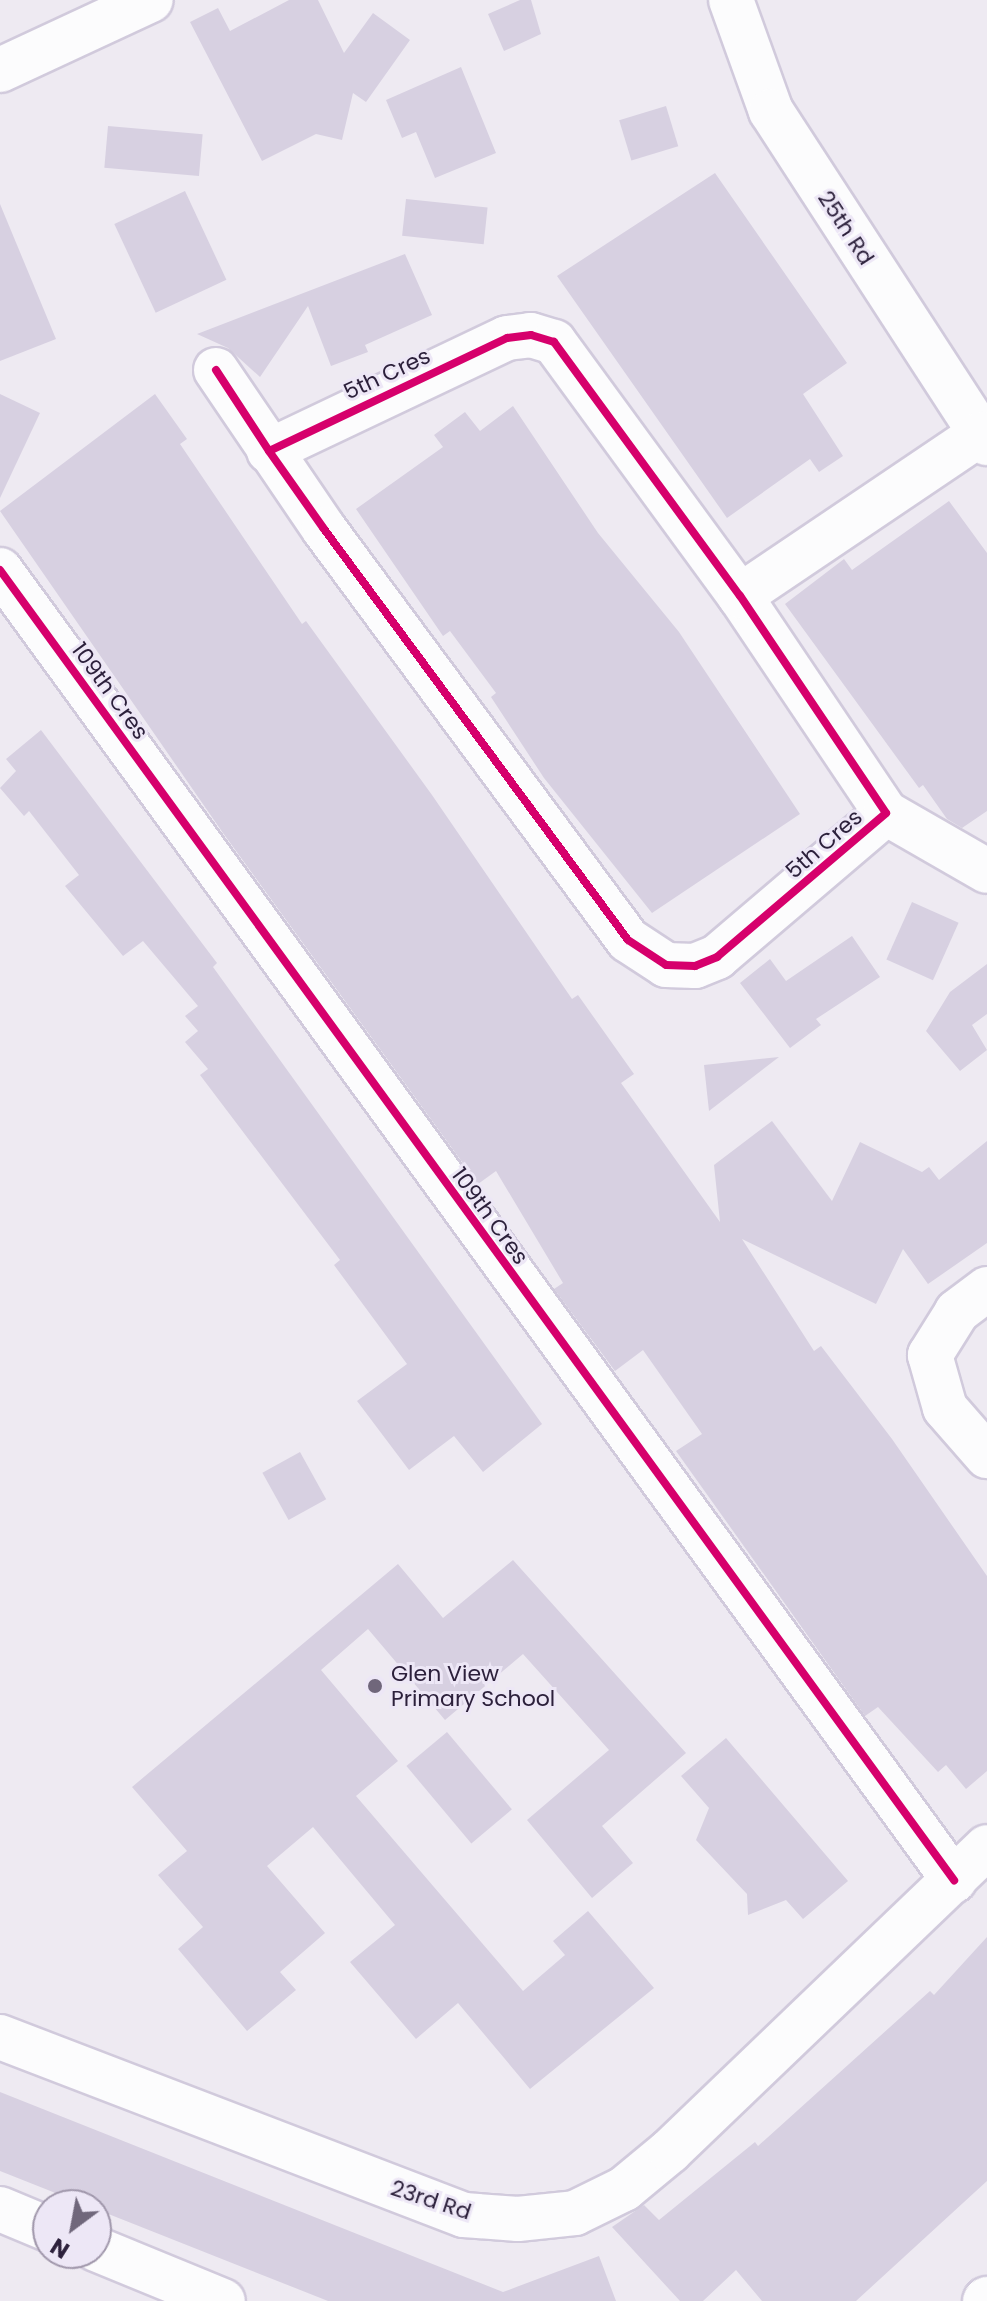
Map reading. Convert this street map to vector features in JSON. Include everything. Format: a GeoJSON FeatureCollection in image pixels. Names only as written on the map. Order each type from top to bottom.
{"type":"FeatureCollection","features":[{"type":"Feature","properties":{"kind":"street"},"geometry":{"type":"LineString","coordinates":[[0,70],[87,13],[151,0]]}},
{"type":"Feature","properties":{"kind":"street","name":"25th Rd"},"geometry":{"type":"LineString","coordinates":[[731,0],[771,111],[984,439]]}},
{"type":"Feature","properties":{"kind":"street","name":"5th Cres"},"geometry":{"type":"LineString","coordinates":[[531,335],[554,342],[575,366],[740,596],[886,813],[717,957],[695,966],[666,965],[615,926],[269,451],[507,338],[531,335]]}},
{"type":"Feature","properties":{"kind":"street"},"geometry":{"type":"LineString","coordinates":[[216,370],[269,451]]}},
{"type":"Feature","properties":{"kind":"street"},"geometry":{"type":"LineString","coordinates":[[740,596],[984,439]]}},
{"type":"Feature","properties":{"kind":"street","name":"109th Cres"},"geometry":{"type":"LineString","coordinates":[[0,570],[954,1880]]}},
{"type":"Feature","properties":{"kind":"street"},"geometry":{"type":"LineString","coordinates":[[886,813],[987,871]]}},
{"type":"Feature","properties":{"kind":"street"},"geometry":{"type":"LineString","coordinates":[[987,1289],[957,1312],[930,1355],[945,1408],[987,1456]]}},
{"type":"Feature","properties":{"kind":"street","name":"23rd Rd"},"geometry":{"type":"LineString","coordinates":[[0,2037],[464,2215],[518,2219],[575,2213],[624,2189],[670,2151],[987,1847]]}},
{"type":"Feature","properties":{"kind":"street"},"geometry":{"type":"LineString","coordinates":[[0,2209],[32,2222]]}},
{"type":"Feature","properties":{"kind":"street"},"geometry":{"type":"LineString","coordinates":[[112,2256],[223,2301]]}},
{"type":"Feature","properties":{"kind":"building"},"geometry":{"type":"Polygon","coordinates":[[[289,0],[318,0],[344,53],[373,13],[410,40],[366,102],[353,93],[342,140],[316,134],[262,161],[190,22],[218,8],[230,31],[289,0]]]}},
{"type":"Feature","properties":{"kind":"building"},"geometry":{"type":"Polygon","coordinates":[[[520,0],[531,0],[541,34],[504,51],[488,14],[520,0]]]}},
{"type":"Feature","properties":{"kind":"building"},"geometry":{"type":"Polygon","coordinates":[[[461,67],[496,153],[435,178],[416,132],[402,138],[386,100],[461,67]]]}},
{"type":"Feature","properties":{"kind":"building"},"geometry":{"type":"Polygon","coordinates":[[[666,106],[678,146],[631,160],[619,120],[666,106]]]}},
{"type":"Feature","properties":{"kind":"building"},"geometry":{"type":"Polygon","coordinates":[[[108,126],[203,134],[199,176],[104,168],[108,126]]]}},
{"type":"Feature","properties":{"kind":"building"},"geometry":{"type":"Polygon","coordinates":[[[715,173],[847,363],[803,394],[843,456],[819,472],[810,459],[727,518],[557,276],[715,173]]]}},
{"type":"Feature","properties":{"kind":"building"},"geometry":{"type":"Polygon","coordinates":[[[185,191],[226,280],[156,313],[114,224],[185,191]]]}},
{"type":"Feature","properties":{"kind":"building"},"geometry":{"type":"Polygon","coordinates":[[[406,199],[488,208],[484,244],[402,236],[406,199]]]}},
{"type":"Feature","properties":{"kind":"building"},"geometry":{"type":"Polygon","coordinates":[[[0,204],[56,339],[0,361],[0,204]]]}},
{"type":"Feature","properties":{"kind":"building"},"geometry":{"type":"Polygon","coordinates":[[[405,254],[432,315],[365,345],[368,352],[331,366],[308,306],[260,377],[228,348],[197,334],[405,254]]]}},
{"type":"Feature","properties":{"kind":"building"},"geometry":{"type":"Polygon","coordinates":[[[0,394],[40,413],[0,498],[0,394]]]}},
{"type":"Feature","properties":{"kind":"building"},"geometry":{"type":"Polygon","coordinates":[[[155,394],[187,439],[180,444],[302,624],[306,621],[432,795],[572,999],[578,995],[634,1074],[621,1083],[720,1222],[714,1165],[772,1121],[832,1201],[860,1142],[922,1172],[929,1167],[939,1180],[987,1141],[987,1243],[928,1284],[903,1249],[876,1304],[742,1239],[814,1351],[821,1346],[892,1439],[987,1576],[987,1771],[966,1789],[946,1765],[938,1772],[878,1707],[865,1716],[676,1451],[702,1434],[643,1350],[615,1371],[554,1289],[563,1283],[496,1171],[478,1184],[223,833],[0,511],[155,394]]]}},
{"type":"Feature","properties":{"kind":"building"},"geometry":{"type":"Polygon","coordinates":[[[513,406],[598,533],[679,632],[800,814],[652,913],[544,778],[491,697],[496,693],[450,631],[443,636],[356,509],[443,447],[434,435],[465,412],[480,431],[513,406]]]}},
{"type":"Feature","properties":{"kind":"building"},"geometry":{"type":"Polygon","coordinates":[[[949,501],[987,553],[987,811],[962,828],[947,819],[923,785],[919,788],[785,604],[844,559],[852,570],[949,501]]]}},
{"type":"Feature","properties":{"kind":"building"},"geometry":{"type":"Polygon","coordinates":[[[41,730],[217,963],[213,967],[542,1424],[483,1472],[454,1436],[409,1470],[357,1401],[407,1364],[334,1265],[340,1260],[200,1075],[208,1069],[185,1042],[198,1031],[185,1016],[198,1006],[143,941],[123,956],[65,886],[79,875],[29,811],[24,816],[0,788],[16,771],[6,759],[41,730]]]}},
{"type":"Feature","properties":{"kind":"building"},"geometry":{"type":"Polygon","coordinates":[[[912,902],[959,923],[933,980],[886,960],[912,902]]]}},
{"type":"Feature","properties":{"kind":"building"},"geometry":{"type":"Polygon","coordinates":[[[852,936],[880,977],[816,1019],[821,1025],[790,1048],[740,983],[770,959],[786,981],[852,936]]]}},
{"type":"Feature","properties":{"kind":"building"},"geometry":{"type":"Polygon","coordinates":[[[987,964],[987,1014],[972,1025],[987,1050],[960,1071],[926,1031],[950,992],[987,964]]]}},
{"type":"Feature","properties":{"kind":"building"},"geometry":{"type":"Polygon","coordinates":[[[779,1057],[709,1111],[704,1065],[779,1057]]]}},
{"type":"Feature","properties":{"kind":"building"},"geometry":{"type":"Polygon","coordinates":[[[300,1452],[326,1499],[289,1520],[262,1473],[300,1452]]]}},
{"type":"Feature","properties":{"kind":"building"},"geometry":{"type":"Polygon","coordinates":[[[513,1560],[686,1753],[602,1826],[633,1863],[592,1898],[527,1820],[609,1750],[523,1654],[445,1720],[368,1629],[321,1670],[398,1761],[356,1796],[523,1991],[565,1955],[553,1941],[588,1911],[654,1988],[530,2089],[458,2003],[416,2039],[350,1962],[395,1925],[313,1827],[267,1866],[325,1933],[280,1972],[296,1990],[247,2031],[178,1949],[203,1927],[158,1875],[187,1851],[132,1787],[398,1564],[443,1618],[513,1560]]]}},
{"type":"Feature","properties":{"kind":"building"},"geometry":{"type":"Polygon","coordinates":[[[447,1732],[512,1809],[471,1843],[406,1766],[447,1732]]]}},
{"type":"Feature","properties":{"kind":"building"},"geometry":{"type":"Polygon","coordinates":[[[726,1738],[848,1881],[803,1919],[786,1900],[748,1915],[747,1894],[696,1840],[709,1808],[681,1776],[726,1738]]]}},
{"type":"Feature","properties":{"kind":"building"},"geometry":{"type":"Polygon","coordinates":[[[987,1937],[987,2181],[856,2301],[762,2301],[736,2270],[703,2301],[680,2301],[612,2227],[644,2205],[659,2220],[755,2142],[758,2146],[930,1991],[934,1995],[987,1937]]]}},
{"type":"Feature","properties":{"kind":"building"},"geometry":{"type":"Polygon","coordinates":[[[0,2092],[503,2292],[599,2256],[616,2301],[328,2301],[112,2215],[112,2189],[45,2189],[0,2171],[0,2092]]]}},
{"type":"Feature","properties":{"kind":"cycle path"},"geometry":{"type":"LineString","coordinates":[[216,370],[269,451],[324,529],[628,940],[666,965],[695,966],[717,957],[886,813],[740,596],[554,342],[531,335],[507,338],[269,451]]}},
{"type":"Feature","properties":{"kind":"cycle path"},"geometry":{"type":"LineString","coordinates":[[0,570],[954,1880]]}},
{"type":"Feature","properties":{"kind":"place","name":"Glen View Primary School"},"geometry":{"type":"Point","coordinates":[375,1686]}}]}
